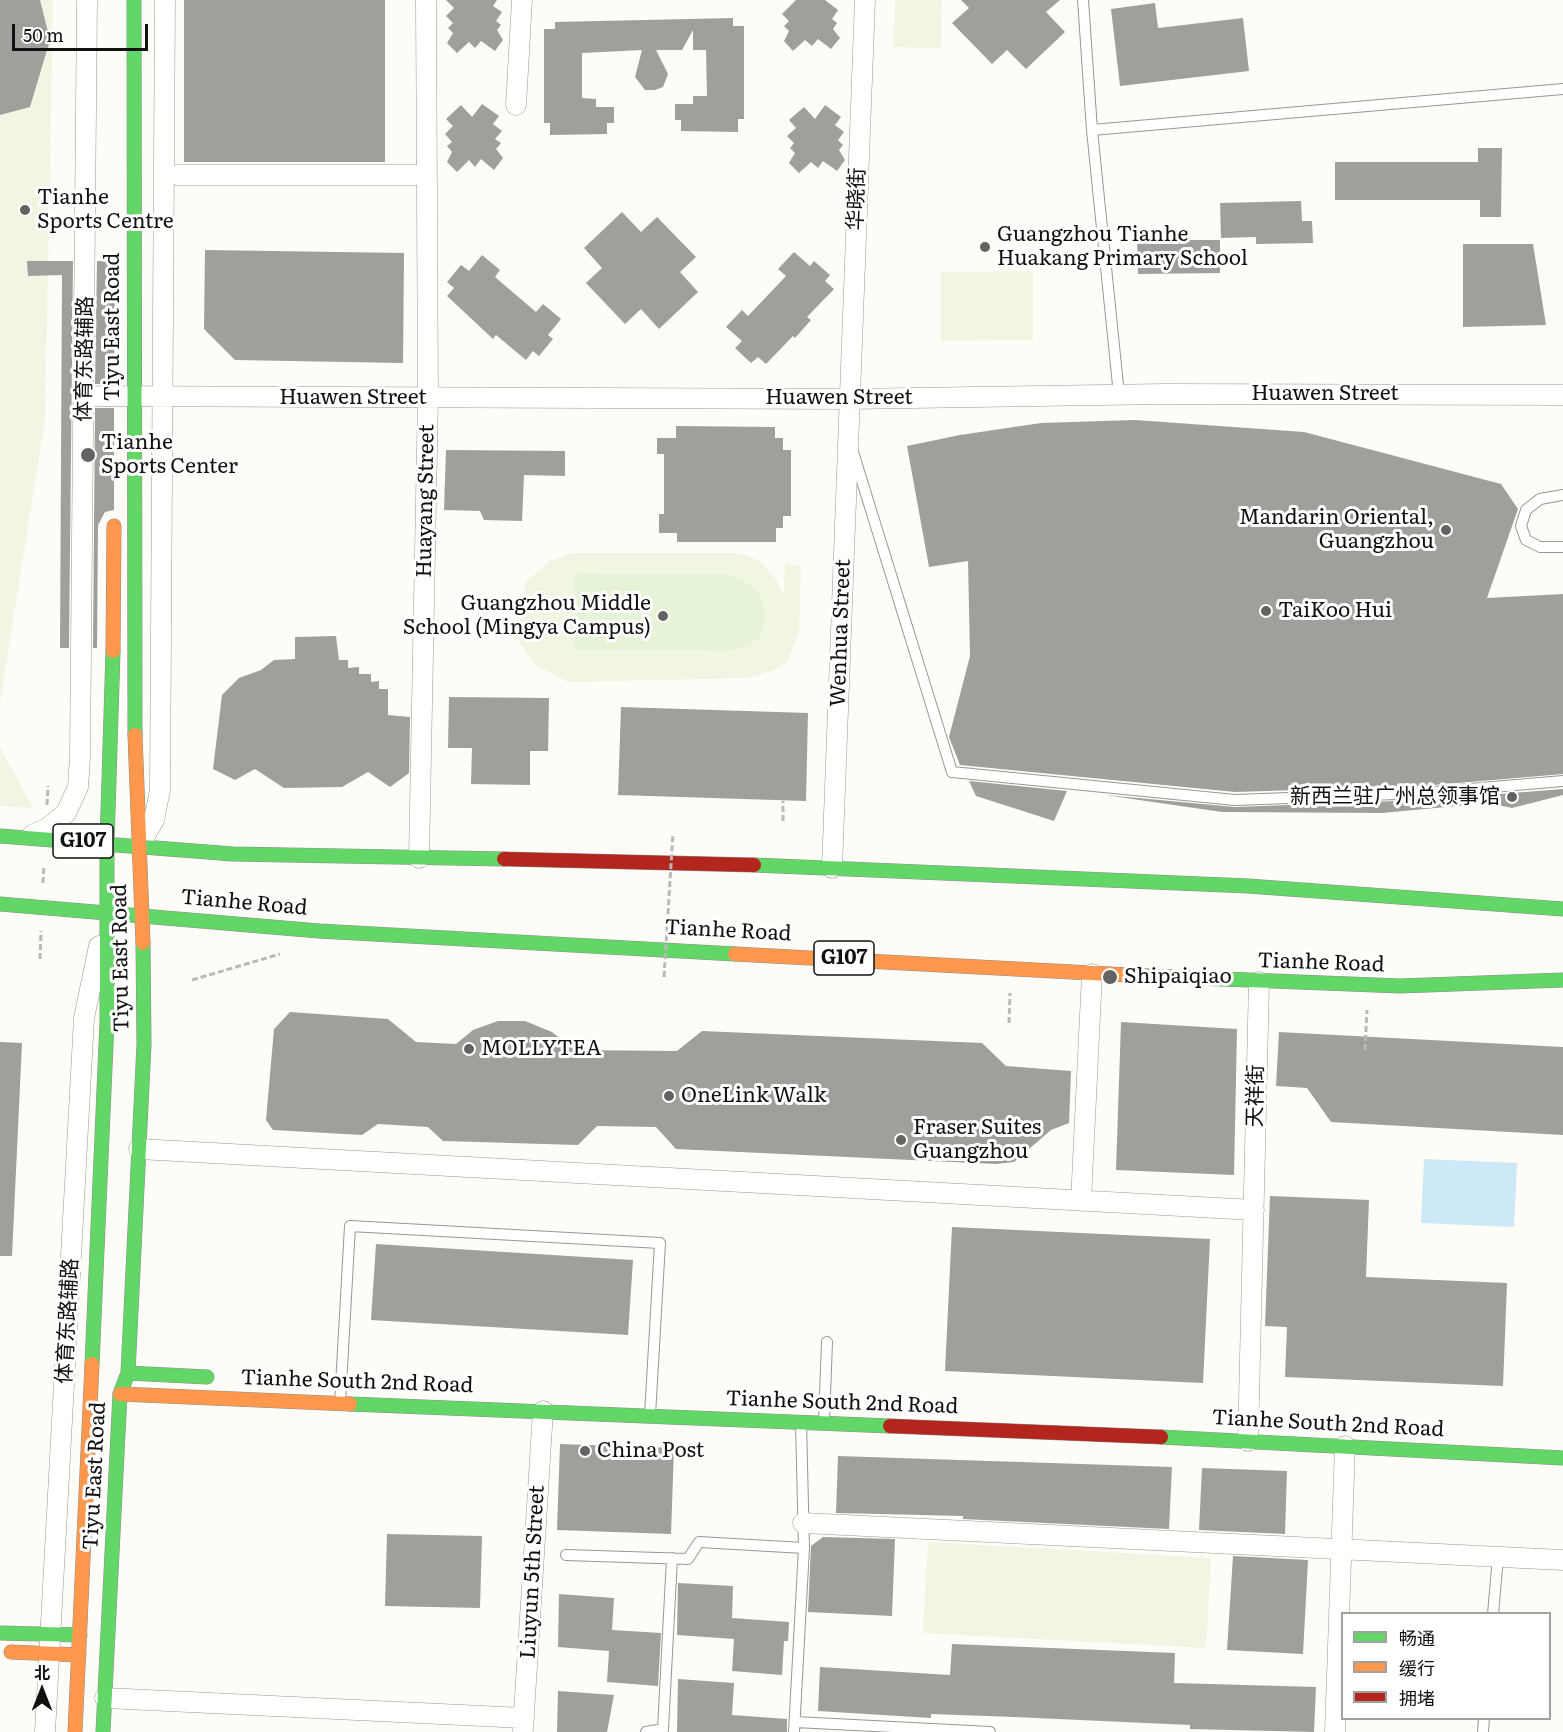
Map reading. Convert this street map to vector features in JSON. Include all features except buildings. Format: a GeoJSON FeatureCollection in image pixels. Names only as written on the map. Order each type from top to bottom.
{"type":"FeatureCollection","features":[{"type":"Feature","properties":{"kind":"main road","name":"Tiyu East Road"},"geometry":{"type":"LineString","coordinates":[[103,1732],[120,1394],[128,1374],[144,1044],[143,914],[119,397],[134,175],[134,0]]}},
{"type":"Feature","properties":{"kind":"main road","name":"Tiyu East Road"},"geometry":{"type":"LineString","coordinates":[[75,1732],[107,1022],[107,843],[114,631],[114,514]]}},
{"type":"Feature","properties":{"kind":"main road","name":"G107"},"geometry":{"type":"LineString","coordinates":[[0,836],[39,835],[213,853],[832,868],[1271,887],[1563,909]]}},
{"type":"Feature","properties":{"kind":"main road"},"geometry":{"type":"LineString","coordinates":[[1510,905],[1552,895]]}},
{"type":"Feature","properties":{"kind":"main road","name":"Tianhe Road"},"geometry":{"type":"LineString","coordinates":[[0,904],[143,914],[319,931],[1092,974],[1400,986],[1563,981]]}},
{"type":"Feature","properties":{"kind":"main road","name":"Tianhe South 2nd Road"},"geometry":{"type":"LineString","coordinates":[[128,1374],[225,1378]]}},
{"type":"Feature","properties":{"kind":"main road","name":"Tianhe South 2nd Road"},"geometry":{"type":"LineString","coordinates":[[120,1394],[824,1423],[1248,1428],[1346,1446],[1563,1458]]}},
{"type":"Feature","properties":{"kind":"main road"},"geometry":{"type":"LineString","coordinates":[[0,1633],[80,1635]]}},
{"type":"Feature","properties":{"kind":"main road"},"geometry":{"type":"LineString","coordinates":[[0,1652],[79,1655]]}},
{"type":"Feature","properties":{"kind":"street","name":"体育东路辅路"},"geometry":{"type":"LineString","coordinates":[[39,835],[66,813],[78,787],[82,690],[87,0]]}},
{"type":"Feature","properties":{"kind":"street"},"geometry":{"type":"LineString","coordinates":[[139,846],[154,820],[160,790],[162,397],[170,174],[165,0]]}},
{"type":"Feature","properties":{"kind":"street","name":"Huayang Street"},"geometry":{"type":"LineString","coordinates":[[419,858],[428,398],[426,0]]}},
{"type":"Feature","properties":{"kind":"street"},"geometry":{"type":"LineString","coordinates":[[516,105],[522,0]]}},
{"type":"Feature","properties":{"kind":"street","name":"华晓街"},"geometry":{"type":"LineString","coordinates":[[849,399],[865,0]]}},
{"type":"Feature","properties":{"kind":"street"},"geometry":{"type":"LineString","coordinates":[[134,175],[427,175]]}},
{"type":"Feature","properties":{"kind":"street","name":"Huawen Street"},"geometry":{"type":"LineString","coordinates":[[85,396],[849,399],[1119,395],[1563,395]]}},
{"type":"Feature","properties":{"kind":"street","name":"Wenhua Street"},"geometry":{"type":"LineString","coordinates":[[832,868],[849,399]]}},
{"type":"Feature","properties":{"kind":"street"},"geometry":{"type":"LineString","coordinates":[[82,690],[114,631]]}},
{"type":"Feature","properties":{"kind":"street","name":"体育东路辅路"},"geometry":{"type":"LineString","coordinates":[[45,1732],[84,1018],[107,912]]}},
{"type":"Feature","properties":{"kind":"street"},"geometry":{"type":"LineString","coordinates":[[1081,1201],[1092,974]]}},
{"type":"Feature","properties":{"kind":"street","name":"天祥街"},"geometry":{"type":"LineString","coordinates":[[1248,1428],[1259,982]]}},
{"type":"Feature","properties":{"kind":"street"},"geometry":{"type":"LineString","coordinates":[[139,1149],[1254,1210]]}},
{"type":"Feature","properties":{"kind":"street","name":"Liuyun 5th Street"},"geometry":{"type":"LineString","coordinates":[[523,1725],[543,1411]]}},
{"type":"Feature","properties":{"kind":"street"},"geometry":{"type":"LineString","coordinates":[[1335,1732],[1346,1446]]}},
{"type":"Feature","properties":{"kind":"street"},"geometry":{"type":"LineString","coordinates":[[803,1522],[1563,1560]]}},
{"type":"Feature","properties":{"kind":"street"},"geometry":{"type":"LineString","coordinates":[[105,1698],[523,1725]]}},
{"type":"Feature","properties":{"kind":"lane"},"geometry":{"type":"LineString","coordinates":[[1083,0],[1092,130],[1119,395]]}},
{"type":"Feature","properties":{"kind":"lane"},"geometry":{"type":"LineString","coordinates":[[1092,130],[1563,89]]}},
{"type":"Feature","properties":{"kind":"lane"},"geometry":{"type":"LineString","coordinates":[[848,433],[952,772],[1235,800],[1423,793],[1563,781]]}},
{"type":"Feature","properties":{"kind":"lane"},"geometry":{"type":"LineString","coordinates":[[1563,495],[1540,499],[1526,510],[1521,526],[1526,540],[1540,547],[1563,548]]}},
{"type":"Feature","properties":{"kind":"lane"},"geometry":{"type":"LineString","coordinates":[[340,1403],[350,1226],[660,1243],[650,1416]]}},
{"type":"Feature","properties":{"kind":"lane"},"geometry":{"type":"LineString","coordinates":[[824,1423],[827,1342]]}},
{"type":"Feature","properties":{"kind":"lane"},"geometry":{"type":"LineString","coordinates":[[801,1422],[804,1548],[794,1727],[990,1732]]}},
{"type":"Feature","properties":{"kind":"lane"},"geometry":{"type":"LineString","coordinates":[[566,1556],[688,1558],[699,1542],[804,1548]]}},
{"type":"Feature","properties":{"kind":"lane"},"geometry":{"type":"LineString","coordinates":[[1493,1612],[1498,1557]]}},
{"type":"Feature","properties":{"kind":"lane"},"geometry":{"type":"LineString","coordinates":[[646,1732],[663,1729],[672,1558]]}},
{"type":"Feature","properties":{"kind":"path"},"geometry":{"type":"LineString","coordinates":[[40,959],[39,835],[48,786]]}},
{"type":"Feature","properties":{"kind":"path"},"geometry":{"type":"LineString","coordinates":[[783,801],[783,822]]}},
{"type":"Feature","properties":{"kind":"path"},"geometry":{"type":"LineString","coordinates":[[664,977],[673,833]]}},
{"type":"Feature","properties":{"kind":"path"},"geometry":{"type":"LineString","coordinates":[[1009,1023],[1010,983]]}},
{"type":"Feature","properties":{"kind":"path"},"geometry":{"type":"LineString","coordinates":[[1365,1050],[1367,1008]]}},
{"type":"Feature","properties":{"kind":"green space","name":"Tianhe Sports Centre"},"geometry":{"type":"Polygon","coordinates":[[[0,0],[53,0],[45,419],[0,703],[0,0]]]}},
{"type":"Feature","properties":{"kind":"green space"},"geometry":{"type":"Polygon","coordinates":[[[895,0],[942,0],[941,48],[894,47],[895,0]]]}},
{"type":"Feature","properties":{"kind":"green space"},"geometry":{"type":"Polygon","coordinates":[[[1033,271],[1033,340],[941,341],[941,272],[1033,271]]]}},
{"type":"Feature","properties":{"kind":"green space"},"geometry":{"type":"Polygon","coordinates":[[[573,553],[738,553],[758,560],[775,578],[784,594],[785,563],[801,566],[799,631],[787,662],[772,671],[747,678],[568,682],[534,664],[517,638],[517,621],[526,582],[550,561],[573,553]],[[575,573],[575,650],[728,651],[747,646],[761,637],[766,616],[762,597],[747,582],[728,574],[575,573]]]}},
{"type":"Feature","properties":{"kind":"green space"},"geometry":{"type":"Polygon","coordinates":[[[575,573],[728,574],[747,582],[762,597],[766,616],[761,637],[747,646],[728,651],[574,650],[575,573]]]}},
{"type":"Feature","properties":{"kind":"green space"},"geometry":{"type":"Polygon","coordinates":[[[0,747],[33,808],[0,806],[0,747]]]}},
{"type":"Feature","properties":{"kind":"green space"},"geometry":{"type":"Polygon","coordinates":[[[928,1542],[1211,1558],[1206,1648],[923,1633],[928,1542]]]}},
{"type":"Feature","properties":{"kind":"water"},"geometry":{"type":"Polygon","coordinates":[[[1424,1159],[1517,1163],[1514,1227],[1421,1223],[1424,1159]]]}},
{"type":"Feature","properties":{"kind":"traffic: fast"},"geometry":{"type":"LineString","coordinates":[[134,0],[135,735]]}},
{"type":"Feature","properties":{"kind":"traffic: fast"},"geometry":{"type":"LineString","coordinates":[[92,1364],[107,1022],[107,843],[113,651]]}},
{"type":"Feature","properties":{"kind":"traffic: fast"},"geometry":{"type":"LineString","coordinates":[[0,836],[233,854],[504,859]]}},
{"type":"Feature","properties":{"kind":"traffic: fast"},"geometry":{"type":"LineString","coordinates":[[754,865],[1248,886],[1563,909]]}},
{"type":"Feature","properties":{"kind":"traffic: fast"},"geometry":{"type":"LineString","coordinates":[[0,904],[319,931],[735,954]]}},
{"type":"Feature","properties":{"kind":"traffic: fast"},"geometry":{"type":"LineString","coordinates":[[103,1732],[120,1394],[128,1373],[144,1044],[143,943]]}},
{"type":"Feature","properties":{"kind":"traffic: fast"},"geometry":{"type":"LineString","coordinates":[[1147,976],[1400,986],[1563,980]]}},
{"type":"Feature","properties":{"kind":"traffic: fast"},"geometry":{"type":"LineString","coordinates":[[128,1373],[207,1377]]}},
{"type":"Feature","properties":{"kind":"traffic: fast"},"geometry":{"type":"LineString","coordinates":[[350,1404],[890,1426]]}},
{"type":"Feature","properties":{"kind":"traffic: fast"},"geometry":{"type":"LineString","coordinates":[[1161,1437],[1563,1458]]}},
{"type":"Feature","properties":{"kind":"traffic: fast"},"geometry":{"type":"LineString","coordinates":[[0,1633],[80,1635]]}},
{"type":"Feature","properties":{"kind":"traffic: slow"},"geometry":{"type":"LineString","coordinates":[[113,651],[114,526]]}},
{"type":"Feature","properties":{"kind":"traffic: slow"},"geometry":{"type":"LineString","coordinates":[[135,735],[143,943]]}},
{"type":"Feature","properties":{"kind":"traffic: slow"},"geometry":{"type":"LineString","coordinates":[[735,954],[1147,976]]}},
{"type":"Feature","properties":{"kind":"traffic: slow"},"geometry":{"type":"LineString","coordinates":[[75,1732],[92,1364]]}},
{"type":"Feature","properties":{"kind":"traffic: slow"},"geometry":{"type":"LineString","coordinates":[[120,1394],[350,1404]]}},
{"type":"Feature","properties":{"kind":"traffic: slow"},"geometry":{"type":"LineString","coordinates":[[11,1652],[79,1655]]}},
{"type":"Feature","properties":{"kind":"traffic: jam"},"geometry":{"type":"LineString","coordinates":[[504,859],[754,865]]}},
{"type":"Feature","properties":{"kind":"traffic: jam"},"geometry":{"type":"LineString","coordinates":[[890,1426],[1161,1437]]}},
{"type":"Feature","properties":{"kind":"place","name":"Tianhe Sports Centre"},"geometry":{"type":"Point","coordinates":[25,210]}},
{"type":"Feature","properties":{"kind":"place","name":"Guangzhou Tianhe Huakang Primary School"},"geometry":{"type":"Point","coordinates":[985,247]}},
{"type":"Feature","properties":{"kind":"place","name":"Tianhe Sports Center"},"geometry":{"type":"Point","coordinates":[88,455]}},
{"type":"Feature","properties":{"kind":"place","name":"Mandarin Oriental, Guangzhou"},"geometry":{"type":"Point","coordinates":[1446,530]}},
{"type":"Feature","properties":{"kind":"place","name":"TaiKoo Hui"},"geometry":{"type":"Point","coordinates":[1266,611]}},
{"type":"Feature","properties":{"kind":"place","name":"Guangzhou Middle School (Mingya Campus)"},"geometry":{"type":"Point","coordinates":[663,616]}},
{"type":"Feature","properties":{"kind":"place","name":"新西兰驻广州总领事馆"},"geometry":{"type":"Point","coordinates":[1512,797]}},
{"type":"Feature","properties":{"kind":"place","name":"Shipaiqiao"},"geometry":{"type":"Point","coordinates":[1110,977]}},
{"type":"Feature","properties":{"kind":"place","name":"MOLLYTEA"},"geometry":{"type":"Point","coordinates":[469,1049]}},
{"type":"Feature","properties":{"kind":"place","name":"OneLink Walk"},"geometry":{"type":"Point","coordinates":[669,1096]}},
{"type":"Feature","properties":{"kind":"place","name":"Fraser Suites Guangzhou"},"geometry":{"type":"Point","coordinates":[901,1140]}},
{"type":"Feature","properties":{"kind":"place","name":"China Post"},"geometry":{"type":"Point","coordinates":[585,1451]}}]}
